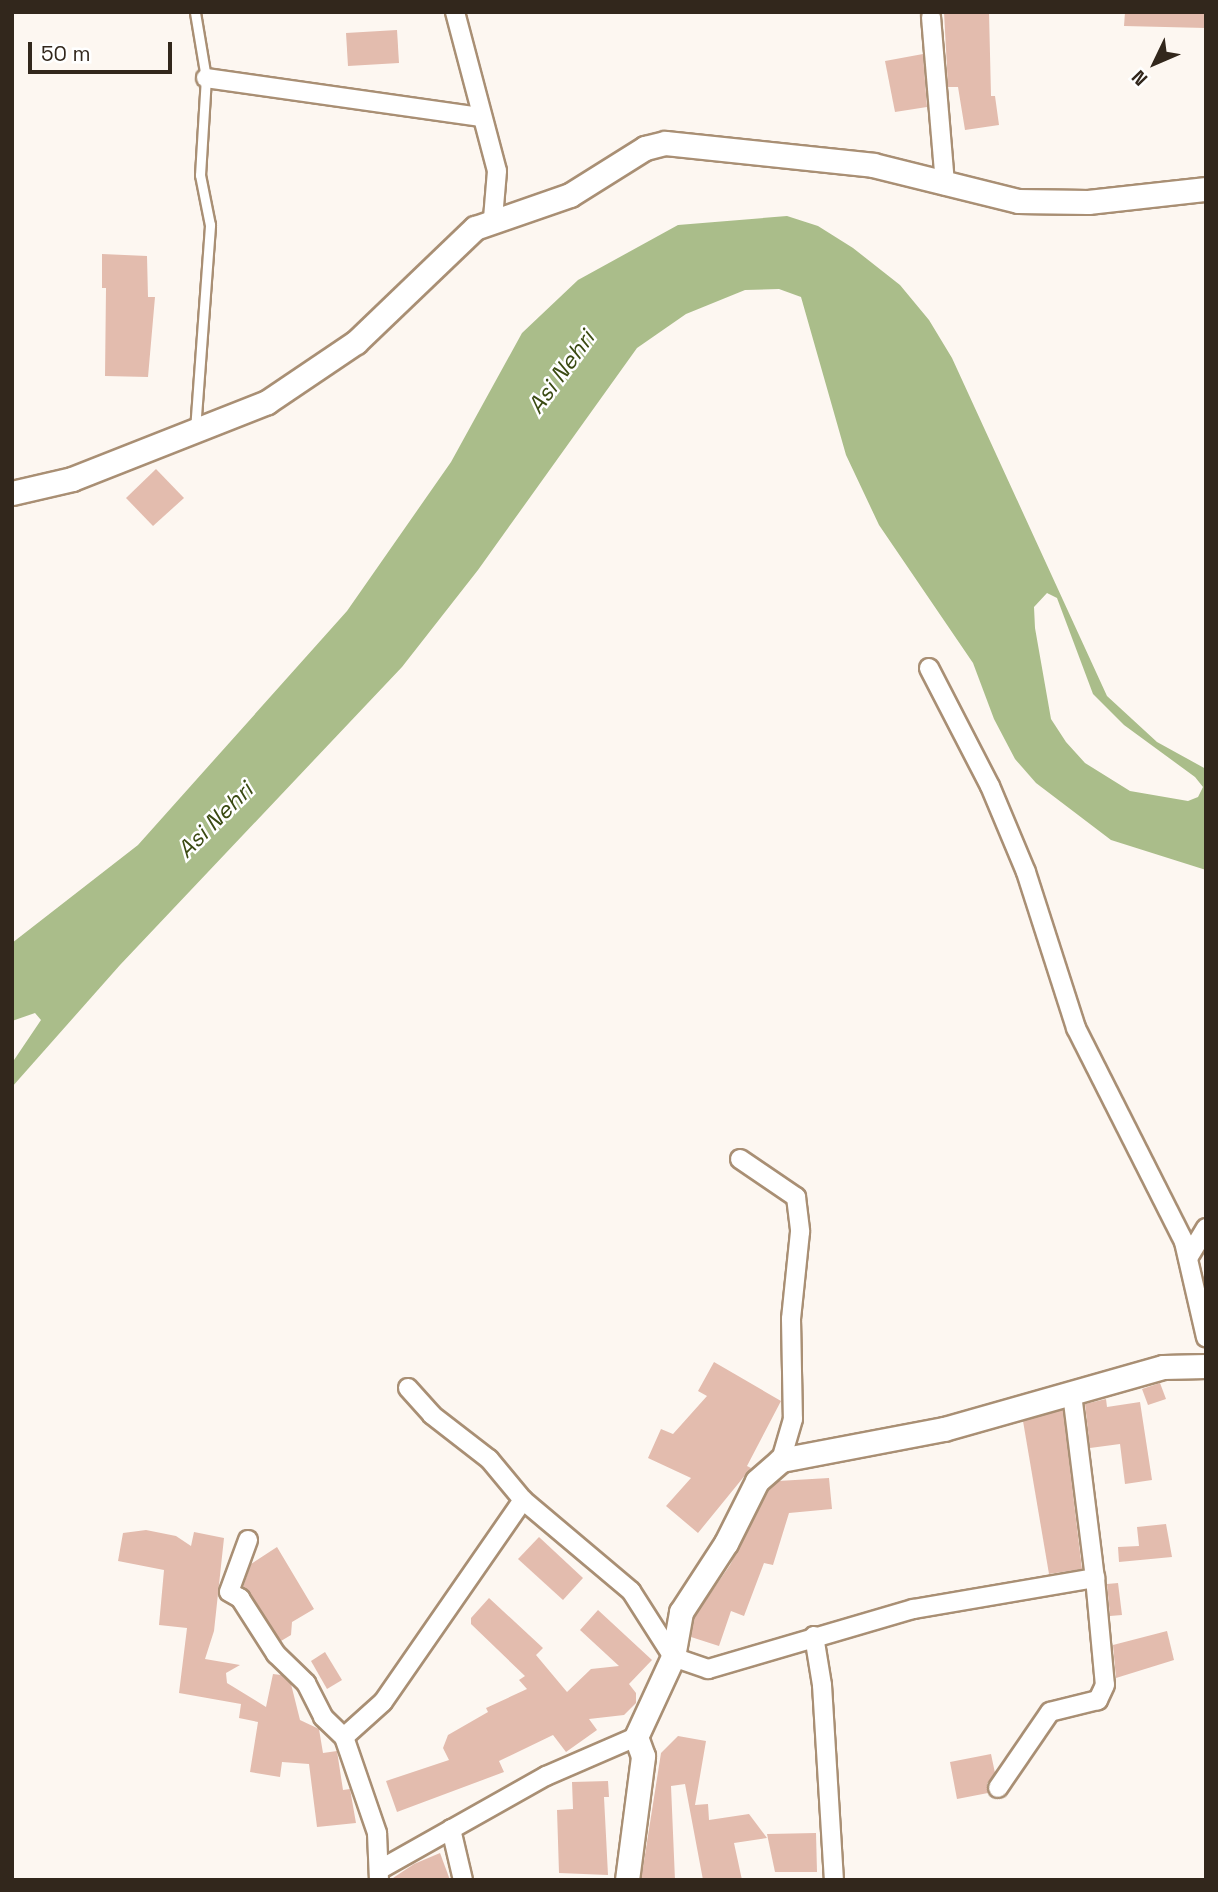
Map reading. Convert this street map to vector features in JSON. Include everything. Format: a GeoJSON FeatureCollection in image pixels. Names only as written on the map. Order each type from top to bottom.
{"type":"FeatureCollection","features":[{"type":"Feature","properties":{"kind":"street"},"geometry":{"type":"LineString","coordinates":[[455,12],[497,171],[493,219]]}},
{"type":"Feature","properties":{"kind":"street"},"geometry":{"type":"LineString","coordinates":[[931,17],[945,185]]}},
{"type":"Feature","properties":{"kind":"street"},"geometry":{"type":"LineString","coordinates":[[206,78],[481,117]]}},
{"type":"Feature","properties":{"kind":"street"},"geometry":{"type":"LineString","coordinates":[[12,493],[72,479],[161,441],[243,414],[330,363],[457,243],[493,219],[570,195],[645,148],[665,143],[873,165],[1018,201],[1051,202],[1206,189]]}},
{"type":"Feature","properties":{"kind":"street"},"geometry":{"type":"LineString","coordinates":[[929,668],[990,786],[1026,872],[1076,1028],[1188,1258],[1206,1337]]}},
{"type":"Feature","properties":{"kind":"street"},"geometry":{"type":"LineString","coordinates":[[248,1541],[229,1592],[240,1598],[275,1654],[306,1683],[323,1717],[344,1737],[377,1833],[379,1875],[451,1829],[546,1776],[636,1737],[673,1657],[681,1612],[704,1571],[726,1543],[757,1481],[780,1460],[793,1419],[791,1319],[800,1232],[796,1197],[772,1177],[740,1159]]}},
{"type":"Feature","properties":{"kind":"street"},"geometry":{"type":"LineString","coordinates":[[1188,1258],[1206,1228]]}},
{"type":"Feature","properties":{"kind":"street"},"geometry":{"type":"LineString","coordinates":[[780,1460],[944,1429],[1163,1367],[1206,1366]]}},
{"type":"Feature","properties":{"kind":"street"},"geometry":{"type":"LineString","coordinates":[[408,1388],[432,1415],[489,1459],[523,1500],[631,1591],[673,1657],[708,1669],[913,1609],[1095,1578]]}},
{"type":"Feature","properties":{"kind":"street"},"geometry":{"type":"LineString","coordinates":[[998,1788],[1050,1712],[1098,1700],[1105,1685],[1095,1578],[1072,1394]]}},
{"type":"Feature","properties":{"kind":"street"},"geometry":{"type":"LineString","coordinates":[[344,1737],[383,1702],[523,1500]]}},
{"type":"Feature","properties":{"kind":"street"},"geometry":{"type":"LineString","coordinates":[[814,1636],[822,1685],[834,1880]]}},
{"type":"Feature","properties":{"kind":"street"},"geometry":{"type":"LineString","coordinates":[[627,1880],[643,1756],[636,1737]]}},
{"type":"Feature","properties":{"kind":"street"},"geometry":{"type":"LineString","coordinates":[[451,1829],[463,1880]]}},
{"type":"Feature","properties":{"kind":"lane"},"geometry":{"type":"LineString","coordinates":[[195,12],[206,78],[200,175],[210,225],[195,432]]}},
{"type":"Feature","properties":{"kind":"water","name":"Asi Nehri"},"geometry":{"type":"Polygon","coordinates":[[[787,216],[818,226],[853,248],[900,285],[929,320],[952,358],[1107,696],[1157,742],[1206,769],[1206,870],[1111,840],[1036,783],[1015,759],[994,719],[973,663],[879,525],[846,455],[801,297],[779,289],[745,290],[686,314],[637,348],[478,570],[402,667],[120,965],[12,1087],[12,1063],[41,1020],[35,1013],[12,1021],[12,943],[138,845],[347,611],[451,462],[522,333],[578,280],[678,225],[787,216]],[[1047,593],[1034,607],[1035,628],[1051,719],[1066,742],[1085,763],[1130,791],[1188,801],[1198,797],[1203,787],[1195,777],[1124,725],[1093,694],[1057,598],[1047,593]]]}},
{"type":"Feature","properties":{"kind":"building"},"geometry":{"type":"Polygon","coordinates":[[[944,12],[989,12],[991,96],[995,96],[999,125],[965,130],[958,87],[948,87],[944,12]]]}},
{"type":"Feature","properties":{"kind":"building"},"geometry":{"type":"Polygon","coordinates":[[[1125,12],[1206,12],[1206,28],[1124,26],[1125,12]]]}},
{"type":"Feature","properties":{"kind":"building"},"geometry":{"type":"Polygon","coordinates":[[[397,30],[399,63],[348,66],[346,33],[397,30]]]}},
{"type":"Feature","properties":{"kind":"building"},"geometry":{"type":"Polygon","coordinates":[[[923,54],[927,107],[895,112],[885,61],[923,54]]]}},
{"type":"Feature","properties":{"kind":"building"},"geometry":{"type":"Polygon","coordinates":[[[102,254],[147,256],[148,297],[155,297],[148,377],[105,376],[106,288],[102,288],[102,254]]]}},
{"type":"Feature","properties":{"kind":"building"},"geometry":{"type":"Polygon","coordinates":[[[156,469],[184,498],[153,526],[126,498],[156,469]]]}},
{"type":"Feature","properties":{"kind":"building"},"geometry":{"type":"Polygon","coordinates":[[[714,1362],[781,1401],[747,1466],[751,1468],[698,1533],[666,1506],[691,1478],[648,1458],[661,1429],[673,1434],[707,1396],[698,1391],[714,1362]]]}},
{"type":"Feature","properties":{"kind":"building"},"geometry":{"type":"Polygon","coordinates":[[[1160,1383],[1166,1399],[1148,1405],[1142,1389],[1160,1383]]]}},
{"type":"Feature","properties":{"kind":"building"},"geometry":{"type":"Polygon","coordinates":[[[1106,1399],[1107,1407],[1140,1402],[1152,1480],[1125,1484],[1120,1444],[1090,1448],[1085,1404],[1106,1399]]]}},
{"type":"Feature","properties":{"kind":"building"},"geometry":{"type":"Polygon","coordinates":[[[1063,1410],[1082,1569],[1049,1574],[1023,1421],[1063,1410]]]}},
{"type":"Feature","properties":{"kind":"building"},"geometry":{"type":"Polygon","coordinates":[[[829,1478],[832,1509],[789,1513],[773,1565],[764,1563],[744,1616],[731,1611],[719,1646],[691,1637],[694,1617],[730,1565],[768,1490],[778,1481],[829,1478]]]}},
{"type":"Feature","properties":{"kind":"building"},"geometry":{"type":"Polygon","coordinates":[[[1166,1524],[1172,1557],[1119,1562],[1118,1547],[1139,1546],[1137,1527],[1166,1524]]]}},
{"type":"Feature","properties":{"kind":"building"},"geometry":{"type":"Polygon","coordinates":[[[146,1530],[176,1536],[191,1546],[194,1532],[224,1538],[214,1631],[205,1659],[240,1665],[226,1673],[227,1683],[266,1707],[273,1674],[281,1675],[291,1684],[300,1720],[319,1729],[323,1753],[337,1751],[343,1790],[350,1789],[356,1823],[317,1827],[309,1764],[282,1762],[280,1777],[250,1772],[258,1722],[239,1718],[241,1704],[179,1693],[187,1628],[159,1625],[164,1570],[118,1561],[123,1533],[146,1530]]]}},
{"type":"Feature","properties":{"kind":"building"},"geometry":{"type":"Polygon","coordinates":[[[539,1537],[583,1578],[563,1600],[518,1559],[539,1537]]]}},
{"type":"Feature","properties":{"kind":"building"},"geometry":{"type":"Polygon","coordinates":[[[277,1547],[314,1609],[292,1622],[291,1635],[281,1641],[243,1587],[251,1564],[277,1547]]]}},
{"type":"Feature","properties":{"kind":"building"},"geometry":{"type":"Polygon","coordinates":[[[1118,1583],[1122,1615],[1110,1616],[1107,1584],[1118,1583]]]}},
{"type":"Feature","properties":{"kind":"building"},"geometry":{"type":"Polygon","coordinates":[[[489,1598],[543,1648],[536,1655],[567,1692],[591,1669],[619,1666],[580,1630],[598,1610],[652,1660],[629,1684],[636,1693],[636,1703],[624,1715],[589,1719],[597,1730],[566,1752],[553,1735],[499,1761],[504,1772],[397,1812],[386,1781],[449,1760],[443,1748],[448,1735],[488,1712],[486,1708],[527,1689],[519,1680],[525,1676],[471,1624],[471,1618],[489,1598]]]}},
{"type":"Feature","properties":{"kind":"building"},"geometry":{"type":"Polygon","coordinates":[[[1167,1631],[1174,1660],[1116,1678],[1113,1645],[1167,1631]]]}},
{"type":"Feature","properties":{"kind":"building"},"geometry":{"type":"Polygon","coordinates":[[[325,1652],[342,1680],[327,1689],[311,1661],[325,1652]]]}},
{"type":"Feature","properties":{"kind":"building"},"geometry":{"type":"Polygon","coordinates":[[[678,1736],[706,1741],[695,1805],[708,1804],[709,1820],[749,1814],[767,1838],[734,1843],[742,1880],[703,1880],[685,1784],[671,1786],[675,1880],[641,1880],[661,1753],[678,1736]]]}},
{"type":"Feature","properties":{"kind":"building"},"geometry":{"type":"Polygon","coordinates":[[[991,1754],[995,1773],[987,1784],[988,1793],[957,1799],[950,1762],[991,1754]]]}},
{"type":"Feature","properties":{"kind":"building"},"geometry":{"type":"Polygon","coordinates":[[[608,1781],[609,1797],[604,1797],[608,1875],[559,1873],[557,1810],[573,1809],[572,1782],[608,1781]]]}},
{"type":"Feature","properties":{"kind":"building"},"geometry":{"type":"Polygon","coordinates":[[[816,1833],[817,1872],[775,1872],[767,1834],[816,1833]]]}},
{"type":"Feature","properties":{"kind":"building"},"geometry":{"type":"Polygon","coordinates":[[[440,1853],[450,1880],[390,1880],[414,1864],[440,1853]]]}}]}
